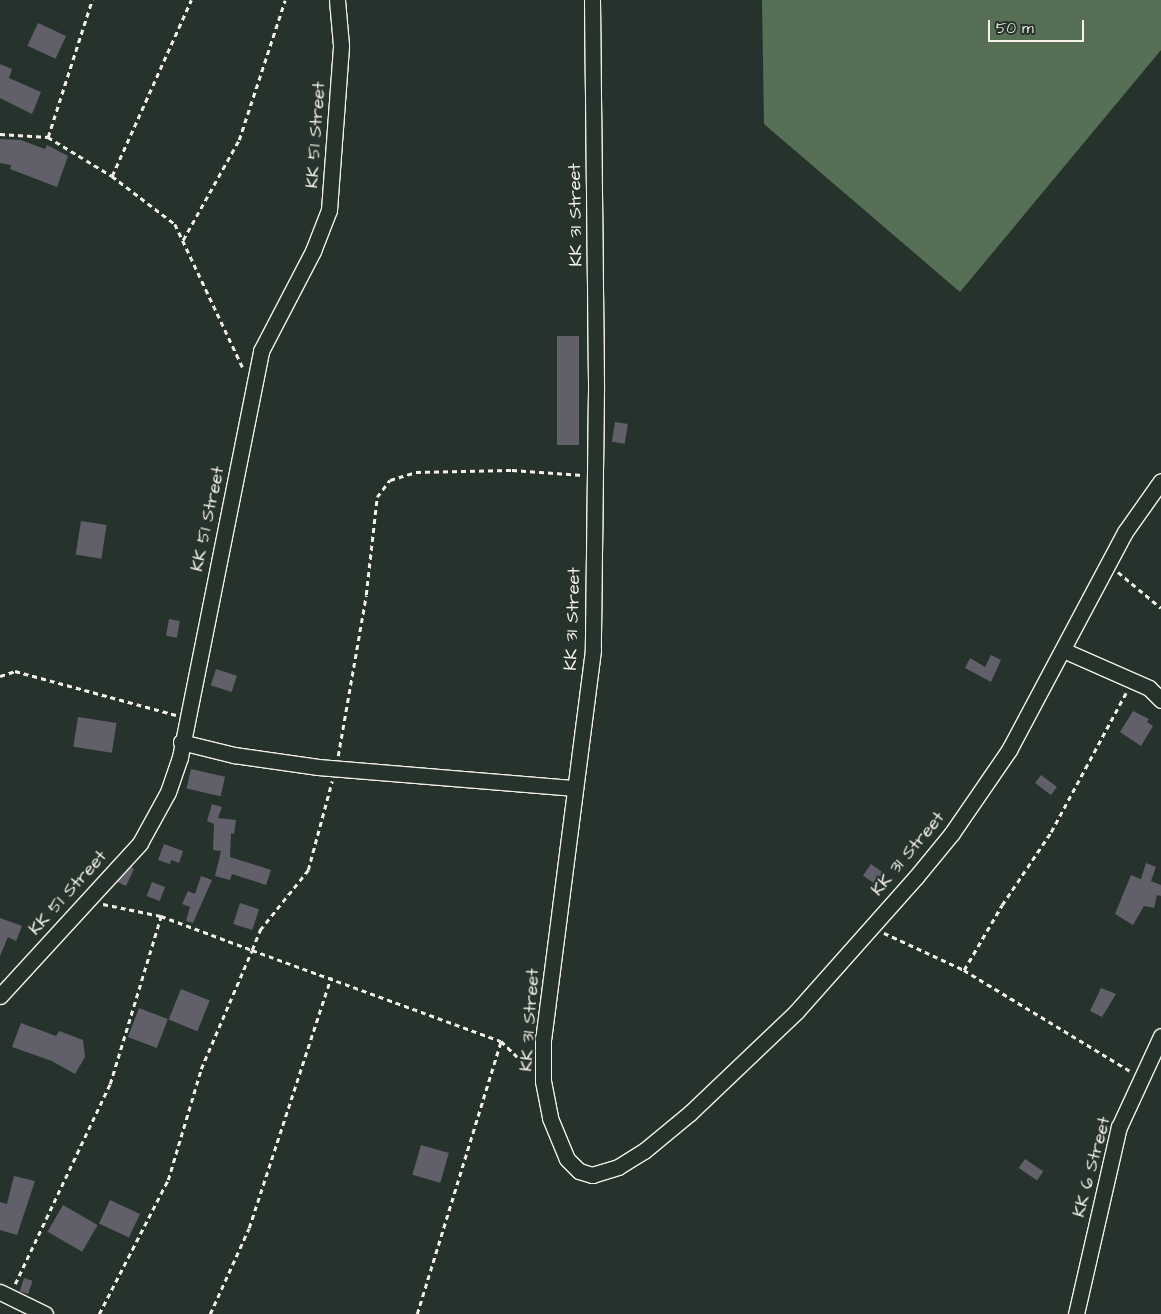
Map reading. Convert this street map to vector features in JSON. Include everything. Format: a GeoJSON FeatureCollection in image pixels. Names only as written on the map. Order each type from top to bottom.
{"type":"FeatureCollection","features":[{"type":"Feature","properties":{"kind":"street","name":"KK 51 Street"},"geometry":{"type":"LineString","coordinates":[[0,996],[140,843],[154,822],[168,792],[187,718],[261,351],[313,251],[329,210],[341,45],[337,0]]}},
{"type":"Feature","properties":{"kind":"street","name":"KK 31 Street"},"geometry":{"type":"LineString","coordinates":[[592,0],[595,476],[593,650],[543,1038],[543,1081],[550,1118],[567,1159],[584,1175],[606,1173],[644,1151],[690,1113],[796,1012],[952,833],[1009,750],[1125,532],[1161,481]]}},
{"type":"Feature","properties":{"kind":"street"},"geometry":{"type":"LineString","coordinates":[[1063,650],[1149,688],[1161,700]]}},
{"type":"Feature","properties":{"kind":"street"},"geometry":{"type":"LineString","coordinates":[[181,742],[234,755],[336,768],[575,788]]}},
{"type":"Feature","properties":{"kind":"street","name":"KK 6 Street"},"geometry":{"type":"LineString","coordinates":[[1076,1314],[1119,1127],[1161,1036]]}},
{"type":"Feature","properties":{"kind":"street"},"geometry":{"type":"LineString","coordinates":[[4,1294],[45,1314]]}},
{"type":"Feature","properties":{"kind":"path"},"geometry":{"type":"LineString","coordinates":[[48,137],[92,0]]}},
{"type":"Feature","properties":{"kind":"path"},"geometry":{"type":"LineString","coordinates":[[112,176],[191,0]]}},
{"type":"Feature","properties":{"kind":"path"},"geometry":{"type":"LineString","coordinates":[[182,240],[239,140],[285,0]]}},
{"type":"Feature","properties":{"kind":"path"},"geometry":{"type":"LineString","coordinates":[[0,134],[48,137],[112,176],[175,224],[254,390]]}},
{"type":"Feature","properties":{"kind":"path"},"geometry":{"type":"LineString","coordinates":[[99,1314],[168,1180],[201,1069],[260,930],[308,870],[336,768],[366,595],[377,497],[390,480],[416,472],[512,470],[595,476]]}},
{"type":"Feature","properties":{"kind":"path"},"geometry":{"type":"LineString","coordinates":[[1108,563],[1161,608]]}},
{"type":"Feature","properties":{"kind":"path"},"geometry":{"type":"LineString","coordinates":[[0,676],[15,671],[187,718]]}},
{"type":"Feature","properties":{"kind":"path"},"geometry":{"type":"LineString","coordinates":[[964,970],[1002,905],[1051,832],[1133,681]]}},
{"type":"Feature","properties":{"kind":"path"},"geometry":{"type":"LineString","coordinates":[[87,900],[161,916],[501,1041],[543,1081]]}},
{"type":"Feature","properties":{"kind":"path"},"geometry":{"type":"LineString","coordinates":[[4,1294],[110,1084],[161,916]]}},
{"type":"Feature","properties":{"kind":"path"},"geometry":{"type":"LineString","coordinates":[[871,927],[964,970],[1142,1078]]}},
{"type":"Feature","properties":{"kind":"path"},"geometry":{"type":"LineString","coordinates":[[210,1314],[249,1228],[331,977]]}},
{"type":"Feature","properties":{"kind":"path"},"geometry":{"type":"LineString","coordinates":[[417,1314],[501,1041]]}},
{"type":"Feature","properties":{"kind":"green space"},"geometry":{"type":"Polygon","coordinates":[[[762,0],[1161,0],[1161,50],[960,292],[764,124],[762,0]]]}},
{"type":"Feature","properties":{"kind":"building"},"geometry":{"type":"Polygon","coordinates":[[[38,23],[66,36],[56,59],[27,46],[38,23]]]}},
{"type":"Feature","properties":{"kind":"building"},"geometry":{"type":"Polygon","coordinates":[[[0,64],[12,69],[9,78],[41,92],[32,114],[0,98],[0,64]]]}},
{"type":"Feature","properties":{"kind":"building"},"geometry":{"type":"Polygon","coordinates":[[[0,139],[21,140],[45,149],[47,145],[68,156],[57,187],[10,169],[11,165],[0,163],[0,139]]]}},
{"type":"Feature","properties":{"kind":"building"},"geometry":{"type":"Polygon","coordinates":[[[557,336],[579,336],[579,445],[557,445],[557,336]]]}},
{"type":"Feature","properties":{"kind":"building"},"geometry":{"type":"Polygon","coordinates":[[[615,422],[628,424],[625,444],[612,442],[615,422]]]}},
{"type":"Feature","properties":{"kind":"building"},"geometry":{"type":"Polygon","coordinates":[[[81,521],[107,525],[101,559],[76,555],[81,521]]]}},
{"type":"Feature","properties":{"kind":"building"},"geometry":{"type":"Polygon","coordinates":[[[169,619],[180,621],[177,638],[166,636],[169,619]]]}},
{"type":"Feature","properties":{"kind":"building"},"geometry":{"type":"Polygon","coordinates":[[[991,655],[1001,660],[991,682],[965,668],[970,658],[985,667],[991,655]]]}},
{"type":"Feature","properties":{"kind":"building"},"geometry":{"type":"Polygon","coordinates":[[[216,669],[237,676],[232,692],[211,685],[216,669]]]}},
{"type":"Feature","properties":{"kind":"building"},"geometry":{"type":"Polygon","coordinates":[[[1133,711],[1149,719],[1147,722],[1153,726],[1141,746],[1120,732],[1133,711]]]}},
{"type":"Feature","properties":{"kind":"building"},"geometry":{"type":"Polygon","coordinates":[[[78,717],[117,723],[112,753],[73,747],[78,717]]]}},
{"type":"Feature","properties":{"kind":"building"},"geometry":{"type":"Polygon","coordinates":[[[191,769],[225,777],[221,796],[187,788],[191,769]]]}},
{"type":"Feature","properties":{"kind":"building"},"geometry":{"type":"Polygon","coordinates":[[[1041,775],[1057,787],[1051,795],[1035,783],[1041,775]]]}},
{"type":"Feature","properties":{"kind":"building"},"geometry":{"type":"Polygon","coordinates":[[[212,804],[222,807],[218,818],[236,820],[234,834],[231,833],[230,857],[271,870],[266,885],[232,874],[230,880],[215,876],[221,851],[213,850],[214,824],[207,821],[212,804]]]}},
{"type":"Feature","properties":{"kind":"building"},"geometry":{"type":"Polygon","coordinates":[[[164,844],[183,851],[179,863],[171,860],[170,864],[158,860],[164,844]]]}},
{"type":"Feature","properties":{"kind":"building"},"geometry":{"type":"Polygon","coordinates":[[[1146,863],[1156,867],[1151,881],[1161,885],[1161,896],[1157,895],[1154,908],[1144,906],[1133,925],[1115,914],[1131,875],[1141,879],[1146,863]]]}},
{"type":"Feature","properties":{"kind":"building"},"geometry":{"type":"Polygon","coordinates":[[[871,864],[884,873],[876,885],[863,875],[871,864]]]}},
{"type":"Feature","properties":{"kind":"building"},"geometry":{"type":"Polygon","coordinates":[[[131,867],[134,869],[126,886],[117,882],[131,867]]]}},
{"type":"Feature","properties":{"kind":"building"},"geometry":{"type":"Polygon","coordinates":[[[201,876],[212,880],[193,923],[186,921],[190,907],[182,904],[188,891],[195,894],[201,876]]]}},
{"type":"Feature","properties":{"kind":"building"},"geometry":{"type":"Polygon","coordinates":[[[152,882],[165,887],[160,901],[147,896],[152,882]]]}},
{"type":"Feature","properties":{"kind":"building"},"geometry":{"type":"Polygon","coordinates":[[[240,903],[259,909],[252,930],[233,924],[240,903]]]}},
{"type":"Feature","properties":{"kind":"building"},"geometry":{"type":"Polygon","coordinates":[[[0,918],[22,926],[16,941],[8,937],[0,956],[0,918]]]}},
{"type":"Feature","properties":{"kind":"building"},"geometry":{"type":"Polygon","coordinates":[[[1101,988],[1116,994],[1102,1017],[1090,1011],[1101,988]]]}},
{"type":"Feature","properties":{"kind":"building"},"geometry":{"type":"Polygon","coordinates":[[[181,989],[210,1001],[197,1031],[169,1020],[181,989]]]}},
{"type":"Feature","properties":{"kind":"building"},"geometry":{"type":"Polygon","coordinates":[[[139,1008],[168,1019],[157,1048],[128,1037],[139,1008]]]}},
{"type":"Feature","properties":{"kind":"building"},"geometry":{"type":"Polygon","coordinates":[[[21,1023],[56,1036],[59,1031],[83,1040],[85,1057],[75,1074],[52,1061],[12,1047],[21,1023]]]}},
{"type":"Feature","properties":{"kind":"building"},"geometry":{"type":"Polygon","coordinates":[[[421,1145],[449,1153],[440,1183],[412,1175],[421,1145]]]}},
{"type":"Feature","properties":{"kind":"building"},"geometry":{"type":"Polygon","coordinates":[[[1025,1159],[1043,1171],[1037,1180],[1019,1168],[1025,1159]]]}},
{"type":"Feature","properties":{"kind":"building"},"geometry":{"type":"Polygon","coordinates":[[[14,1176],[35,1181],[17,1235],[0,1230],[0,1202],[7,1204],[14,1176]]]}},
{"type":"Feature","properties":{"kind":"building"},"geometry":{"type":"Polygon","coordinates":[[[110,1200],[140,1214],[129,1238],[99,1224],[110,1200]]]}},
{"type":"Feature","properties":{"kind":"building"},"geometry":{"type":"Polygon","coordinates":[[[63,1205],[98,1225],[82,1252],[48,1232],[63,1205]]]}},
{"type":"Feature","properties":{"kind":"building"},"geometry":{"type":"Polygon","coordinates":[[[24,1278],[33,1281],[28,1294],[20,1291],[24,1278]]]}}]}
